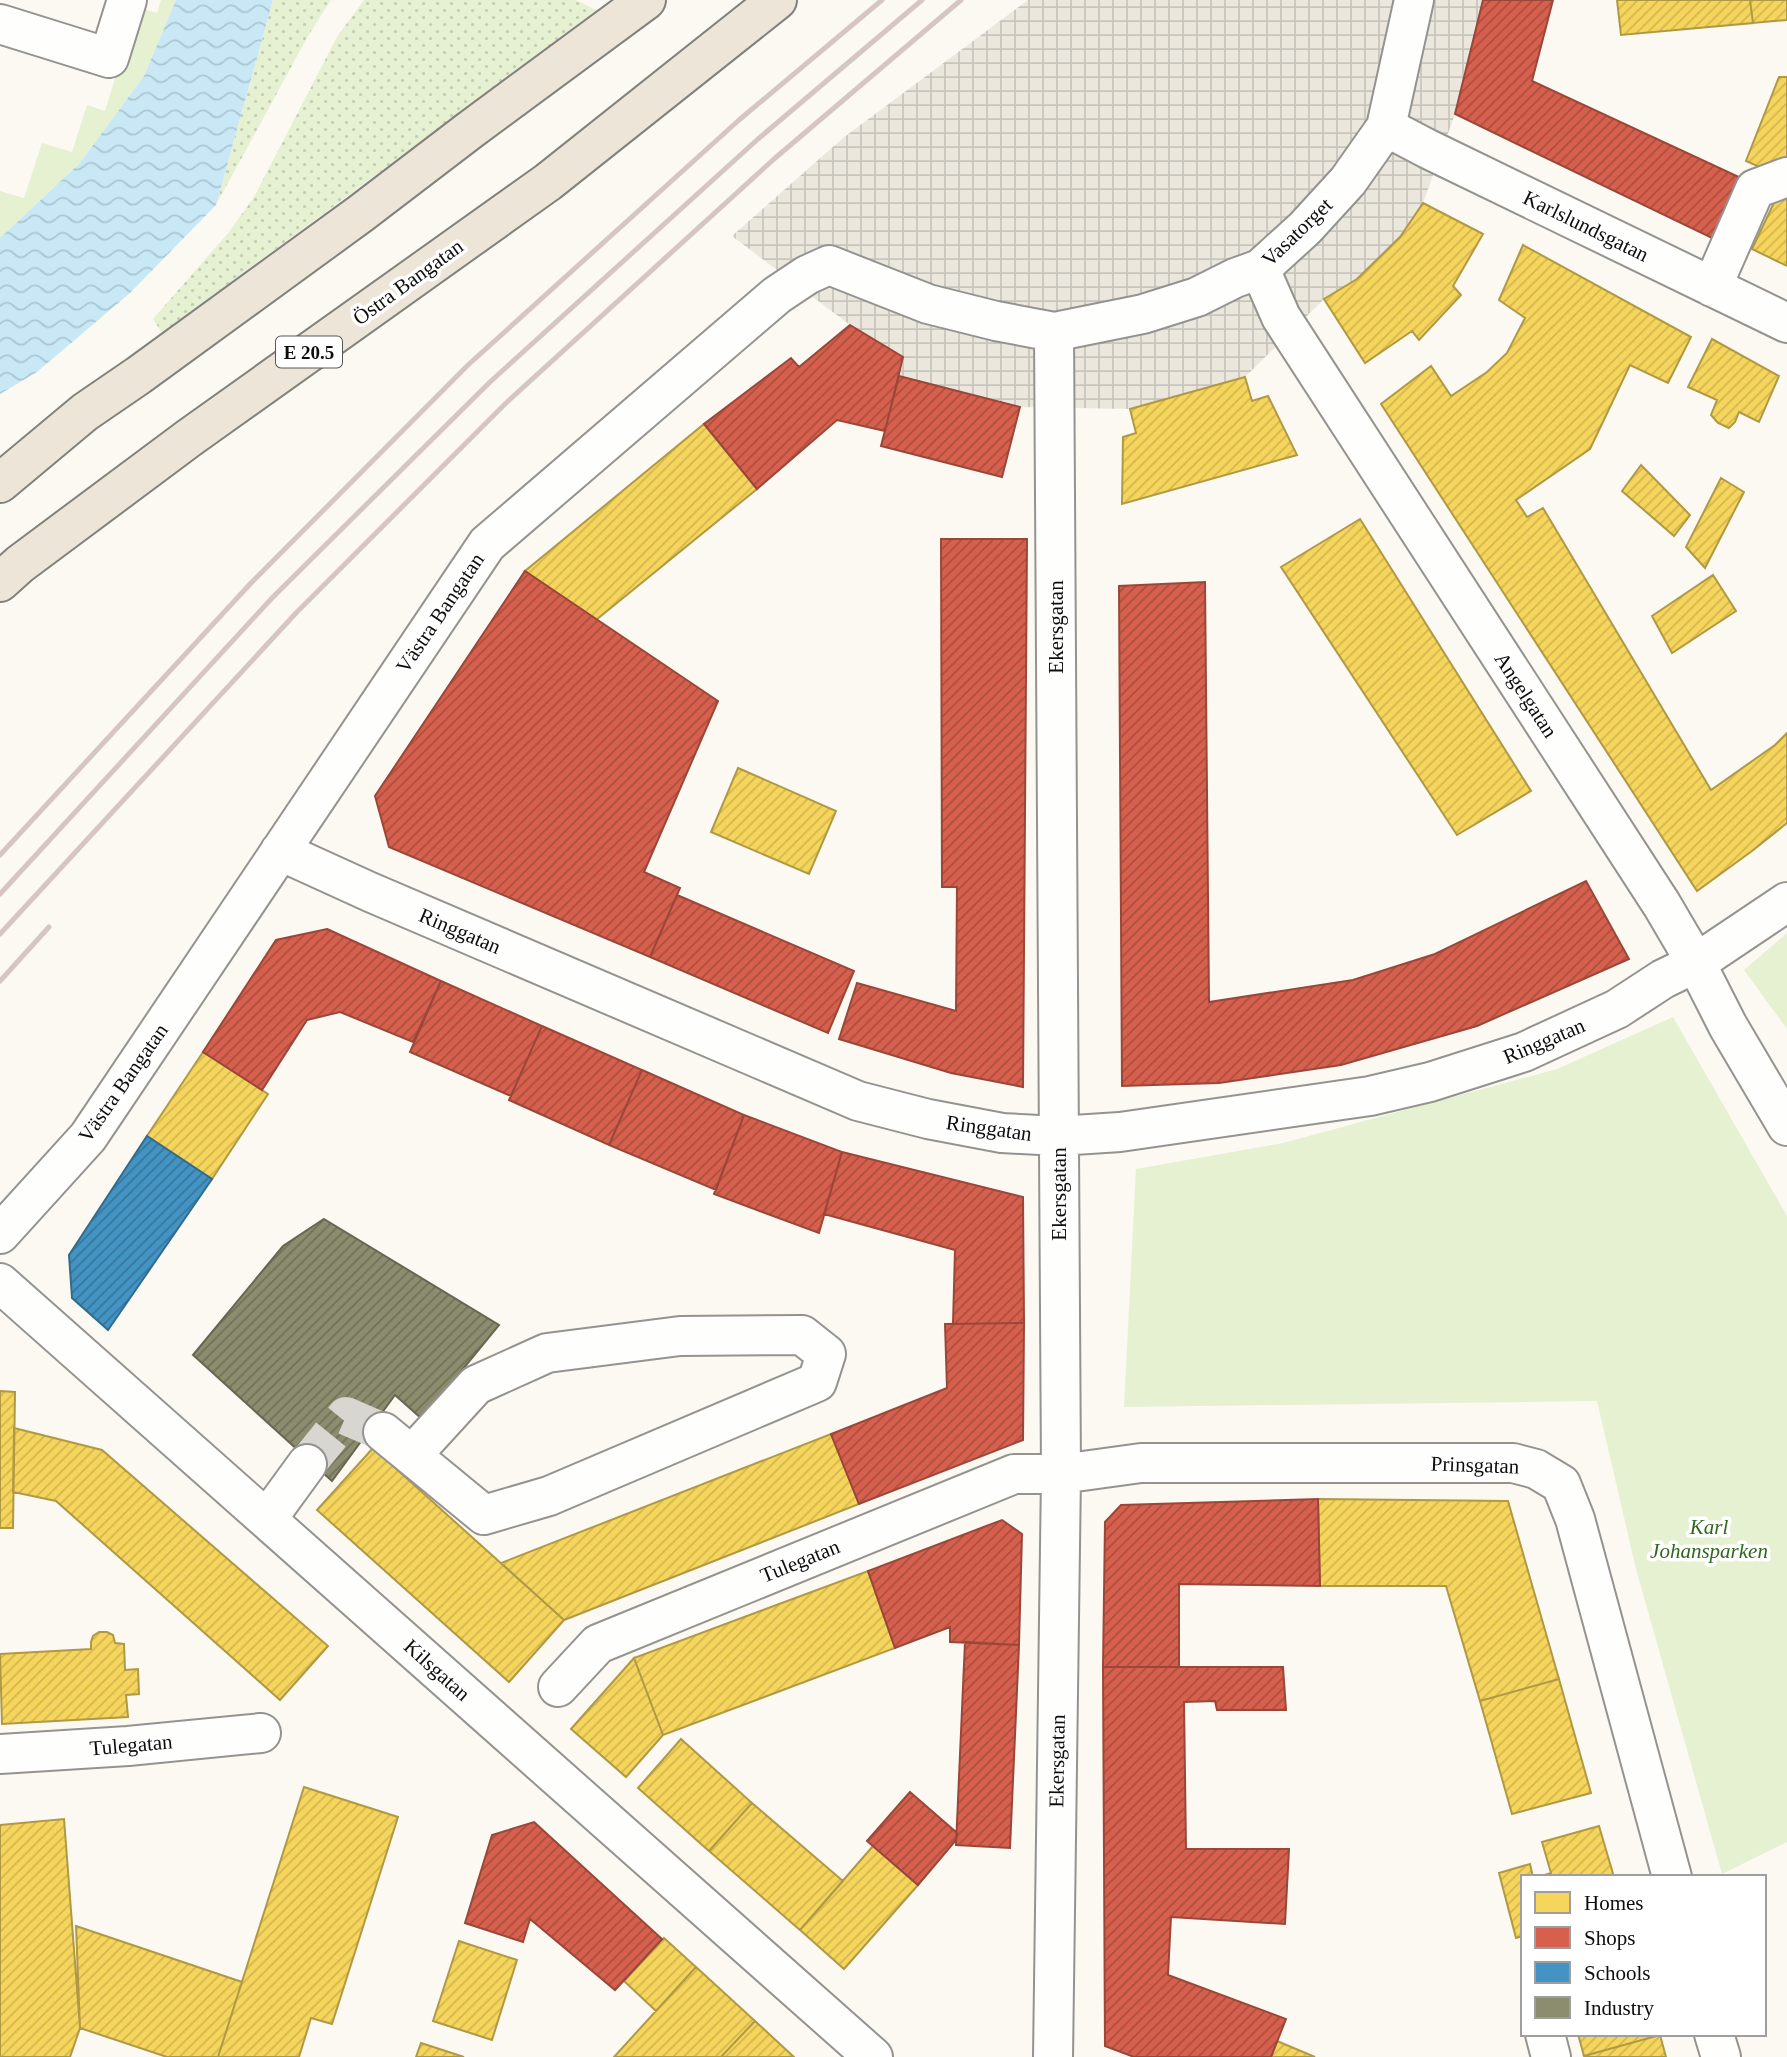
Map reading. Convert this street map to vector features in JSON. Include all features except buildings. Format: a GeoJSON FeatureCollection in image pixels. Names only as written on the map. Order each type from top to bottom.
{"type":"FeatureCollection","features":[{"type":"Feature","properties":{"kind":"main road"},"geometry":{"type":"LineString","coordinates":[[0,483],[85,412],[349,222],[646,0]]}},
{"type":"Feature","properties":{"kind":"main road","name":"Östra Bangatan"},"geometry":{"type":"LineString","coordinates":[[0,582],[189,438],[548,182],[773,3]]}},
{"type":"Feature","properties":{"kind":"street"},"geometry":{"type":"LineString","coordinates":[[0,24],[109,58],[127,0]]}},
{"type":"Feature","properties":{"kind":"street","name":"Vasatorget"},"geometry":{"type":"LineString","coordinates":[[1054,332],[1143,314],[1197,297],[1259,269],[1306,228],[1348,181],[1387,127],[1414,0]]}},
{"type":"Feature","properties":{"kind":"street","name":"Karlslundsgatan"},"geometry":{"type":"LineString","coordinates":[[1387,127],[1787,323]]}},
{"type":"Feature","properties":{"kind":"street"},"geometry":{"type":"LineString","coordinates":[[1712,287],[1755,189],[1787,177]]}},
{"type":"Feature","properties":{"kind":"street","name":"Västra Bangatan"},"geometry":{"type":"LineString","coordinates":[[0,1234],[88,1137],[487,544],[766,304],[797,282],[830,265],[928,304],[1054,332]]}},
{"type":"Feature","properties":{"kind":"street","name":"Angelgatan"},"geometry":{"type":"LineString","coordinates":[[1259,269],[1281,317],[1662,905],[1696,963],[1718,1009],[1787,1126]]}},
{"type":"Feature","properties":{"kind":"street","name":"Ekersgatan"},"geometry":{"type":"LineString","coordinates":[[1053,2057],[1061,1474],[1054,332]]}},
{"type":"Feature","properties":{"kind":"street","name":"Ringgatan"},"geometry":{"type":"LineString","coordinates":[[280,851],[394,903],[858,1101],[928,1119],[1002,1133],[1058,1136],[1120,1132],[1370,1096],[1430,1082],[1524,1052],[1617,1009],[1663,979],[1696,963],[1787,902]]}},
{"type":"Feature","properties":{"kind":"street","name":"Kilsgatan"},"geometry":{"type":"LineString","coordinates":[[0,1283],[873,2057]]}},
{"type":"Feature","properties":{"kind":"street"},"geometry":{"type":"LineString","coordinates":[[802,1335],[826,1354],[817,1382],[549,1496],[484,1515],[398,1444],[476,1385],[547,1353],[680,1336],[802,1335]]}},
{"type":"Feature","properties":{"kind":"street","name":"Prinsgatan"},"geometry":{"type":"LineString","coordinates":[[1061,1474],[1141,1463],[1513,1463],[1536,1469],[1561,1485],[1575,1519],[1671,1875]]}},
{"type":"Feature","properties":{"kind":"street"},"geometry":{"type":"LineString","coordinates":[[267,1519],[307,1464]]}},
{"type":"Feature","properties":{"kind":"street","name":"Tulegatan"},"geometry":{"type":"LineString","coordinates":[[558,1688],[598,1644],[1014,1474],[1061,1474]]}},
{"type":"Feature","properties":{"kind":"street","name":"Tulegatan"},"geometry":{"type":"LineString","coordinates":[[0,1754],[128,1746],[261,1733]]}},
{"type":"Feature","properties":{"kind":"street"},"geometry":{"type":"LineString","coordinates":[[1546,2036],[1551,2057]]}},
{"type":"Feature","properties":{"kind":"street"},"geometry":{"type":"LineString","coordinates":[[1715,2036],[1721,2057]]}},
{"type":"Feature","properties":{"kind":"green space"},"geometry":{"type":"Polygon","coordinates":[[[161,0],[176,0],[144,76],[79,164],[0,238],[0,191],[24,198],[42,143],[72,152],[87,105],[105,111],[137,7],[157,13],[161,0]]]}},
{"type":"Feature","properties":{"kind":"green space"},"geometry":{"type":"Polygon","coordinates":[[[273,0],[331,0],[308,36],[216,205],[273,0]]]}},
{"type":"Feature","properties":{"kind":"green space"},"geometry":{"type":"Polygon","coordinates":[[[364,0],[576,0],[598,11],[162,333],[153,319],[229,232],[254,197],[337,37],[364,0]]]}},
{"type":"Feature","properties":{"kind":"green space"},"geometry":{"type":"Polygon","coordinates":[[[1787,933],[1787,1029],[1744,970],[1787,933]]]}},
{"type":"Feature","properties":{"kind":"green space","name":"Karl Johansparken"},"geometry":{"type":"Polygon","coordinates":[[[1673,1017],[1787,1216],[1787,1842],[1722,1874],[1636,1569],[1597,1401],[1124,1407],[1136,1169],[1283,1143],[1557,1069],[1673,1017]]]}},
{"type":"Feature","properties":{"kind":"shaded area"},"geometry":{"type":"Polygon","coordinates":[[[1028,0],[1483,0],[1455,114],[1423,203],[1400,237],[1357,279],[1324,299],[1245,377],[1130,409],[1020,407],[899,376],[902,357],[850,325],[732,236],[843,138],[1028,0]]]}},
{"type":"Feature","properties":{"kind":"water"},"geometry":{"type":"Polygon","coordinates":[[[176,0],[273,0],[216,205],[130,293],[37,372],[0,394],[0,238],[79,164],[144,76],[176,0]]]}},
{"type":"Feature","properties":{"kind":"tunnel"},"geometry":{"type":"LineString","coordinates":[[307,1464],[346,1416],[383,1432]]}},
{"type":"Feature","properties":{"kind":"railway"},"geometry":{"type":"LineString","coordinates":[[0,855],[251,583],[468,365],[739,120],[882,0]]}},
{"type":"Feature","properties":{"kind":"railway"},"geometry":{"type":"LineString","coordinates":[[0,894],[272,598],[490,382],[758,139],[922,0]]}},
{"type":"Feature","properties":{"kind":"railway"},"geometry":{"type":"LineString","coordinates":[[0,934],[296,613],[506,403],[774,159],[961,0]]}},
{"type":"Feature","properties":{"kind":"railway"},"geometry":{"type":"LineString","coordinates":[[0,981],[49,927]]}}]}
